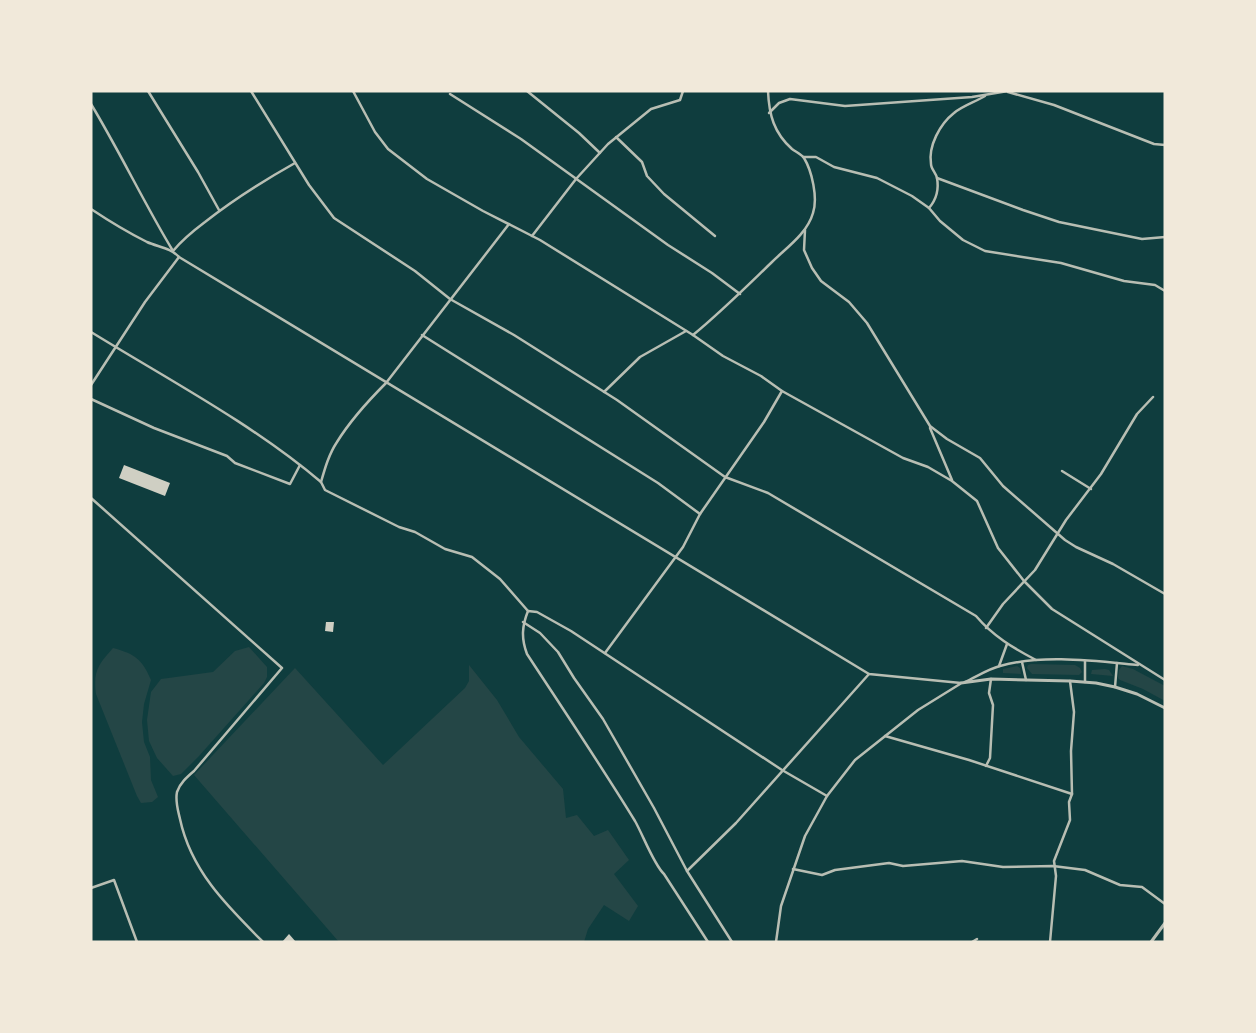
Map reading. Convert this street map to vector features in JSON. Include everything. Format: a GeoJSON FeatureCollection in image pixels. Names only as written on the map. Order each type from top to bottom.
{"type":"FeatureCollection","features":[{"type":"Feature","properties":{"kind":"street"},"geometry":{"type":"LineString","coordinates":[[148,91],[198,172],[219,211]]}},
{"type":"Feature","properties":{"kind":"street"},"geometry":{"type":"LineString","coordinates":[[250,91],[309,185],[334,218],[414,271],[450,300],[514,335],[604,392],[725,477],[768,493],[976,616],[986,628],[1007,644],[1036,660]]}},
{"type":"Feature","properties":{"kind":"street"},"geometry":{"type":"LineString","coordinates":[[353,91],[375,132],[388,149],[427,178],[532,236],[693,335],[723,356],[761,376],[782,391],[903,458],[928,467],[952,480],[977,501],[998,548],[1024,581],[1052,609],[1165,680]]}},
{"type":"Feature","properties":{"kind":"street"},"geometry":{"type":"LineString","coordinates":[[526,91],[572,127],[600,153]]}},
{"type":"Feature","properties":{"kind":"street"},"geometry":{"type":"LineString","coordinates":[[532,236],[576,179],[616,137],[651,109],[680,100],[683,91]]}},
{"type":"Feature","properties":{"kind":"street"},"geometry":{"type":"LineString","coordinates":[[693,335],[740,294],[805,230],[813,214],[815,200],[812,180],[803,157],[776,131],[770,113],[768,91]]}},
{"type":"Feature","properties":{"kind":"street"},"geometry":{"type":"LineString","coordinates":[[770,113],[779,103],[790,99],[845,106],[988,95],[1007,91],[1054,105],[1154,144],[1165,145]]}},
{"type":"Feature","properties":{"kind":"street"},"geometry":{"type":"LineString","coordinates":[[450,94],[521,139],[668,245],[712,273],[740,294]]}},
{"type":"Feature","properties":{"kind":"street"},"geometry":{"type":"LineString","coordinates":[[929,208],[935,200],[937,178],[931,165],[931,150],[940,128],[955,112],[988,95]]}},
{"type":"Feature","properties":{"kind":"street"},"geometry":{"type":"LineString","coordinates":[[91,104],[114,142],[158,227],[179,257],[869,674],[961,683],[991,679],[1085,682],[1115,686],[1165,708]]}},
{"type":"Feature","properties":{"kind":"street"},"geometry":{"type":"LineString","coordinates":[[616,137],[642,162],[647,176],[664,194],[715,236]]}},
{"type":"Feature","properties":{"kind":"street"},"geometry":{"type":"LineString","coordinates":[[803,157],[816,157],[834,167],[877,178],[912,196],[929,208],[940,221],[964,240],[985,250],[1061,262],[1124,280],[1155,285],[1165,291]]}},
{"type":"Feature","properties":{"kind":"street"},"geometry":{"type":"LineString","coordinates":[[173,251],[182,241],[219,211],[249,190],[295,163]]}},
{"type":"Feature","properties":{"kind":"street"},"geometry":{"type":"LineString","coordinates":[[937,178],[1059,222],[1142,239],[1165,237]]}},
{"type":"Feature","properties":{"kind":"street"},"geometry":{"type":"LineString","coordinates":[[91,209],[146,241],[173,251]]}},
{"type":"Feature","properties":{"kind":"street"},"geometry":{"type":"LineString","coordinates":[[321,482],[330,456],[338,441],[374,395],[386,383],[509,224]]}},
{"type":"Feature","properties":{"kind":"street"},"geometry":{"type":"LineString","coordinates":[[805,230],[804,250],[812,268],[821,281],[849,302],[867,323],[930,426],[952,480]]}},
{"type":"Feature","properties":{"kind":"street"},"geometry":{"type":"LineString","coordinates":[[91,385],[145,302],[179,257]]}},
{"type":"Feature","properties":{"kind":"street"},"geometry":{"type":"LineString","coordinates":[[604,392],[640,358],[686,331]]}},
{"type":"Feature","properties":{"kind":"street"},"geometry":{"type":"LineString","coordinates":[[91,332],[221,410],[273,444],[321,482],[325,490],[399,527],[415,532],[445,549],[472,558],[500,579],[528,611],[537,612],[605,653],[782,770],[827,796]]}},
{"type":"Feature","properties":{"kind":"street"},"geometry":{"type":"LineString","coordinates":[[422,336],[658,483],[700,514]]}},
{"type":"Feature","properties":{"kind":"street"},"geometry":{"type":"LineString","coordinates":[[605,653],[683,547],[700,514],[764,422],[782,391]]}},
{"type":"Feature","properties":{"kind":"street"},"geometry":{"type":"LineString","coordinates":[[986,628],[1003,604],[1035,570],[1058,533],[1092,489],[1137,414],[1154,397]]}},
{"type":"Feature","properties":{"kind":"street"},"geometry":{"type":"LineString","coordinates":[[91,399],[154,428],[227,456],[235,463],[290,484],[300,465]]}},
{"type":"Feature","properties":{"kind":"street"},"geometry":{"type":"LineString","coordinates":[[930,426],[947,439],[980,458],[1003,486],[1076,547],[1113,564],[1165,594]]}},
{"type":"Feature","properties":{"kind":"street"},"geometry":{"type":"LineString","coordinates":[[1062,472],[1092,489]]}},
{"type":"Feature","properties":{"kind":"street"},"geometry":{"type":"LineString","coordinates":[[91,498],[282,668],[194,771],[184,780],[178,791],[176,802],[182,829],[196,864],[226,904],[264,942]]}},
{"type":"Feature","properties":{"kind":"street"},"geometry":{"type":"LineString","coordinates":[[528,611],[523,622],[523,642],[527,654],[583,738],[639,828],[659,870],[664,874],[708,942]]}},
{"type":"Feature","properties":{"kind":"street"},"geometry":{"type":"LineString","coordinates":[[523,622],[540,632],[558,652],[603,719],[654,808],[687,871],[732,942]]}},
{"type":"Feature","properties":{"kind":"street"},"geometry":{"type":"LineString","coordinates":[[999,666],[1007,644]]}},
{"type":"Feature","properties":{"kind":"street"},"geometry":{"type":"LineString","coordinates":[[776,942],[781,906],[793,869],[805,836],[827,796],[856,760],[918,710],[961,683],[999,666],[1036,660],[1140,665]]}},
{"type":"Feature","properties":{"kind":"street"},"geometry":{"type":"LineString","coordinates":[[1085,661],[1085,682]]}},
{"type":"Feature","properties":{"kind":"street"},"geometry":{"type":"LineString","coordinates":[[1022,662],[1026,680]]}},
{"type":"Feature","properties":{"kind":"street"},"geometry":{"type":"LineString","coordinates":[[1115,686],[1117,663]]}},
{"type":"Feature","properties":{"kind":"street"},"geometry":{"type":"LineString","coordinates":[[687,871],[736,823],[869,674]]}},
{"type":"Feature","properties":{"kind":"street"},"geometry":{"type":"LineString","coordinates":[[986,766],[990,758],[993,705],[989,693],[991,679]]}},
{"type":"Feature","properties":{"kind":"street"},"geometry":{"type":"LineString","coordinates":[[1050,942],[1056,876],[1054,861],[1070,820],[1069,802],[1072,794],[1071,751],[1074,712],[1070,681]]}},
{"type":"Feature","properties":{"kind":"street"},"geometry":{"type":"LineString","coordinates":[[885,736],[1072,794]]}},
{"type":"Feature","properties":{"kind":"street"},"geometry":{"type":"LineString","coordinates":[[793,869],[822,875],[835,870],[889,863],[903,866],[962,861],[1003,867],[1055,866],[1085,870],[1120,885],[1142,887],[1165,904]]}},
{"type":"Feature","properties":{"kind":"street"},"geometry":{"type":"LineString","coordinates":[[91,888],[114,880],[136,942]]}},
{"type":"Feature","properties":{"kind":"street"},"geometry":{"type":"LineString","coordinates":[[1151,942],[1165,923]]}},
{"type":"Feature","properties":{"kind":"street"},"geometry":{"type":"LineString","coordinates":[[972,942],[977,939]]}},
{"type":"Feature","properties":{"kind":"shaded area"},"geometry":{"type":"Polygon","coordinates":[[[249,647],[267,667],[267,677],[264,683],[199,756],[181,774],[173,776],[157,758],[149,741],[147,720],[151,692],[161,679],[213,672],[235,651],[249,647]]]}},
{"type":"Feature","properties":{"kind":"shaded area"},"geometry":{"type":"Polygon","coordinates":[[[113,648],[137,658],[151,680],[144,704],[142,722],[144,742],[150,757],[151,780],[158,797],[152,802],[141,803],[137,796],[96,694],[96,674],[104,659],[113,648]]]}},
{"type":"Feature","properties":{"kind":"shaded area"},"geometry":{"type":"Polygon","coordinates":[[[1031,664],[1075,665],[1082,672],[1079,675],[1032,674],[1027,668],[1031,664]]]}},
{"type":"Feature","properties":{"kind":"shaded area"},"geometry":{"type":"Polygon","coordinates":[[[469,665],[497,700],[519,737],[563,789],[566,818],[577,815],[594,836],[608,830],[629,860],[614,874],[638,906],[629,921],[604,905],[588,929],[584,942],[339,942],[194,775],[295,668],[383,765],[465,688],[469,681],[469,665]]]}},
{"type":"Feature","properties":{"kind":"shaded area"},"geometry":{"type":"Polygon","coordinates":[[[1017,666],[1020,668],[1021,674],[1003,673],[1003,669],[1017,666]]]}},
{"type":"Feature","properties":{"kind":"shaded area"},"geometry":{"type":"Polygon","coordinates":[[[1122,666],[1133,669],[1165,686],[1165,701],[1143,689],[1120,680],[1118,678],[1119,670],[1122,666]]]}},
{"type":"Feature","properties":{"kind":"shaded area"},"geometry":{"type":"Polygon","coordinates":[[[1092,670],[1109,670],[1113,676],[1091,674],[1092,670]]]}},
{"type":"Feature","properties":{"kind":"building"},"geometry":{"type":"Polygon","coordinates":[[[124,465],[170,483],[165,496],[119,478],[124,465]]]}},
{"type":"Feature","properties":{"kind":"building"},"geometry":{"type":"Polygon","coordinates":[[[326,622],[334,622],[333,632],[325,631],[326,622]]]}},
{"type":"Feature","properties":{"kind":"building"},"geometry":{"type":"Polygon","coordinates":[[[289,934],[296,942],[282,942],[289,934]]]}}]}
